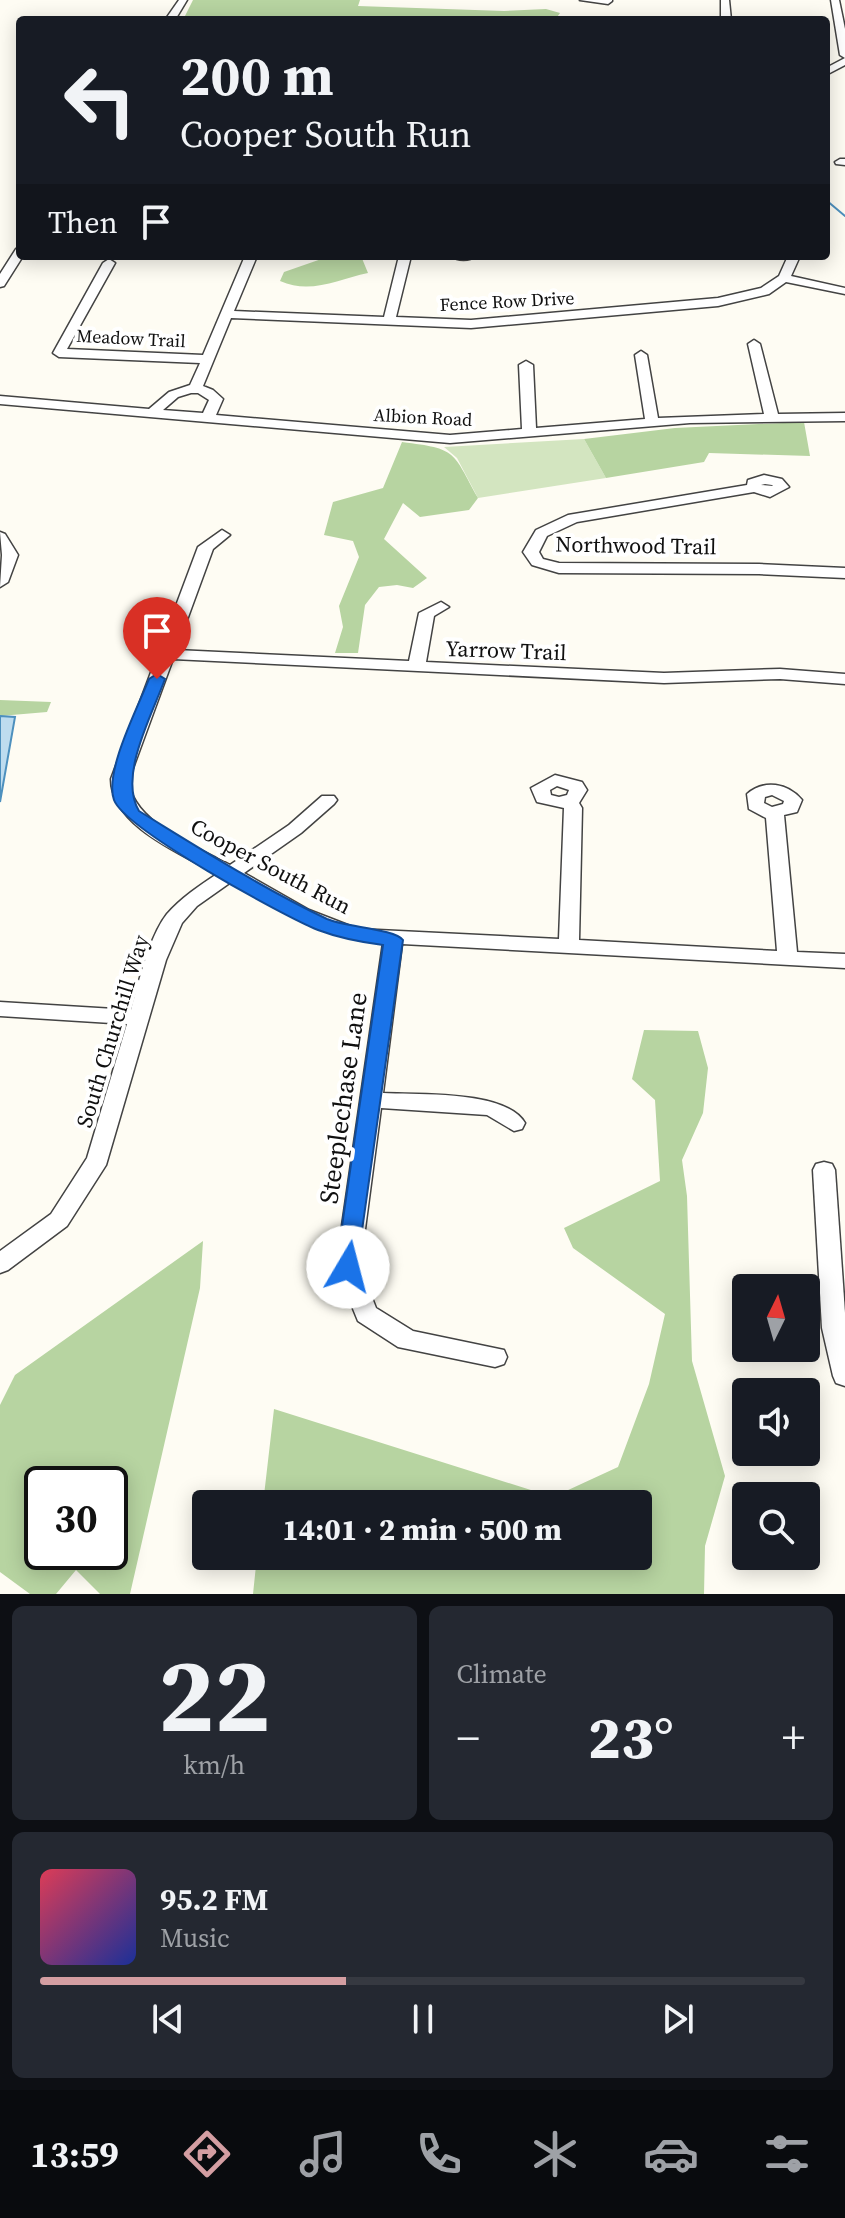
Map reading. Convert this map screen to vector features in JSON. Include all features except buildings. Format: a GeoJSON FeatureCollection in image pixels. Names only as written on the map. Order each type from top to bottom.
{"type":"FeatureCollection","features":[{"type":"Feature","properties":{"kind":"street"},"geometry":{"type":"LineString","coordinates":[[584,0],[608,4]]}},
{"type":"Feature","properties":{"kind":"street"},"geometry":{"type":"LineString","coordinates":[[835,0],[845,58]]}},
{"type":"Feature","properties":{"kind":"street"},"geometry":{"type":"LineString","coordinates":[[0,283],[16,258]]}},
{"type":"Feature","properties":{"kind":"street","name":"Meadow Trail"},"geometry":{"type":"LineString","coordinates":[[124,260],[105,260],[59,353],[208,359]]}},
{"type":"Feature","properties":{"kind":"street"},"geometry":{"type":"LineString","coordinates":[[195,390],[249,260]]}},
{"type":"Feature","properties":{"kind":"street"},"geometry":{"type":"LineString","coordinates":[[389,321],[404,260]]}},
{"type":"Feature","properties":{"kind":"street"},"geometry":{"type":"LineString","coordinates":[[792,260],[784,278],[843,291]]}},
{"type":"Feature","properties":{"kind":"street","name":"Fence Row Drive"},"geometry":{"type":"LineString","coordinates":[[227,314],[471,324],[718,302],[765,291],[784,278]]}},
{"type":"Feature","properties":{"kind":"street"},"geometry":{"type":"LineString","coordinates":[[754,344],[772,418]]}},
{"type":"Feature","properties":{"kind":"street"},"geometry":{"type":"LineString","coordinates":[[641,355],[652,422]]}},
{"type":"Feature","properties":{"kind":"street"},"geometry":{"type":"LineString","coordinates":[[526,365],[529,434]]}},
{"type":"Feature","properties":{"kind":"street"},"geometry":{"type":"LineString","coordinates":[[153,413],[169,394],[195,390],[210,393],[216,399],[208,418]]}},
{"type":"Feature","properties":{"kind":"street","name":"Albion Road"},"geometry":{"type":"LineString","coordinates":[[2,404],[153,413],[441,439],[652,422],[845,417]]}},
{"type":"Feature","properties":{"kind":"street","name":"Northwood Trail"},"geometry":{"type":"LineString","coordinates":[[755,488],[573,518],[541,533],[531,552],[537,562],[559,568],[772,569],[845,573]]}},
{"type":"Feature","properties":{"kind":"street","name":"Cooper South Run"},"geometry":{"type":"LineString","coordinates":[[222,535],[206,547],[120,779],[120,789],[139,820],[230,875],[323,925],[356,935],[393,940],[845,961]]}},
{"type":"Feature","properties":{"kind":"street"},"geometry":{"type":"LineString","coordinates":[[0,537],[10,555],[0,582]]}},
{"type":"Feature","properties":{"kind":"street"},"geometry":{"type":"LineString","coordinates":[[416,668],[427,613],[441,607]]}},
{"type":"Feature","properties":{"kind":"street","name":"Yarrow Trail"},"geometry":{"type":"LineString","coordinates":[[166,654],[664,678],[780,674],[845,679]]}},
{"type":"Feature","properties":{"kind":"street","name":"South Churchill Way"},"geometry":{"type":"LineString","coordinates":[[0,1264],[59,1220],[83,1188],[98,1159],[139,1018],[173,920],[190,902],[295,829],[328,800]]}},
{"type":"Feature","properties":{"kind":"street"},"geometry":{"type":"LineString","coordinates":[[569,802],[573,808],[569,947]]}},
{"type":"Feature","properties":{"kind":"street"},"geometry":{"type":"LineString","coordinates":[[775,813],[788,958]]}},
{"type":"Feature","properties":{"kind":"street","name":"Steeplechase Lane"},"geometry":{"type":"LineString","coordinates":[[393,940],[348,1267],[366,1314],[407,1340],[495,1357]]}},
{"type":"Feature","properties":{"kind":"street"},"geometry":{"type":"LineString","coordinates":[[0,1009],[139,1018]]}},
{"type":"Feature","properties":{"kind":"street"},"geometry":{"type":"LineString","coordinates":[[370,1100],[492,1108],[514,1123]]}},
{"type":"Feature","properties":{"kind":"street"},"geometry":{"type":"LineString","coordinates":[[824,1170],[834,1328],[845,1376]]}},
{"type":"Feature","properties":{"kind":"green space"},"geometry":{"type":"Polygon","coordinates":[[[193,0],[360,0],[358,6],[504,11],[546,9],[560,13],[558,16],[185,16],[193,0]]]}},
{"type":"Feature","properties":{"kind":"green space"},"geometry":{"type":"Polygon","coordinates":[[[318,260],[363,260],[368,273],[303,286],[280,281],[284,272],[318,260]]]}},
{"type":"Feature","properties":{"kind":"green space"},"geometry":{"type":"Polygon","coordinates":[[[804,422],[810,456],[709,453],[704,462],[606,478],[584,439],[675,428],[804,422]]]}},
{"type":"Feature","properties":{"kind":"green space"},"geometry":{"type":"Polygon","coordinates":[[[584,439],[606,478],[478,498],[457,458],[444,447],[584,439]]]}},
{"type":"Feature","properties":{"kind":"green space"},"geometry":{"type":"Polygon","coordinates":[[[402,442],[434,447],[451,455],[478,498],[469,510],[420,517],[403,503],[384,539],[427,578],[413,588],[397,585],[379,587],[365,605],[358,653],[335,653],[343,627],[339,606],[359,557],[353,541],[324,535],[333,502],[383,488],[402,442]]]}},
{"type":"Feature","properties":{"kind":"green space"},"geometry":{"type":"Polygon","coordinates":[[[0,700],[51,702],[47,712],[0,716],[0,700]]]}},
{"type":"Feature","properties":{"kind":"green space"},"geometry":{"type":"Polygon","coordinates":[[[644,1030],[698,1031],[708,1068],[703,1113],[682,1160],[687,1196],[692,1361],[725,1476],[705,1546],[704,1594],[253,1594],[256,1570],[652,1570],[652,1490],[568,1490],[618,1467],[649,1384],[665,1314],[573,1248],[564,1228],[660,1181],[655,1100],[632,1079],[644,1030]]]}},
{"type":"Feature","properties":{"kind":"green space"},"geometry":{"type":"Polygon","coordinates":[[[203,1241],[200,1288],[130,1594],[100,1594],[76,1570],[56,1594],[30,1594],[0,1572],[0,1405],[15,1375],[203,1241]]]}},
{"type":"Feature","properties":{"kind":"green space"},"geometry":{"type":"Polygon","coordinates":[[[274,1409],[531,1490],[265,1490],[274,1409]]]}},
{"type":"Feature","properties":{"kind":"water"},"geometry":{"type":"Polygon","coordinates":[[[0,716],[15,717],[0,802],[0,716]]]}},
{"type":"Feature","properties":{"kind":"waterway"},"geometry":{"type":"LineString","coordinates":[[830,203],[845,216]]}},
{"type":"Feature","properties":{"kind":"route"},"geometry":{"type":"LineString","coordinates":[[157,679],[120,779],[123,800],[132,814],[153,830],[230,875],[323,925],[356,935],[393,940],[348,1267]]}}]}
